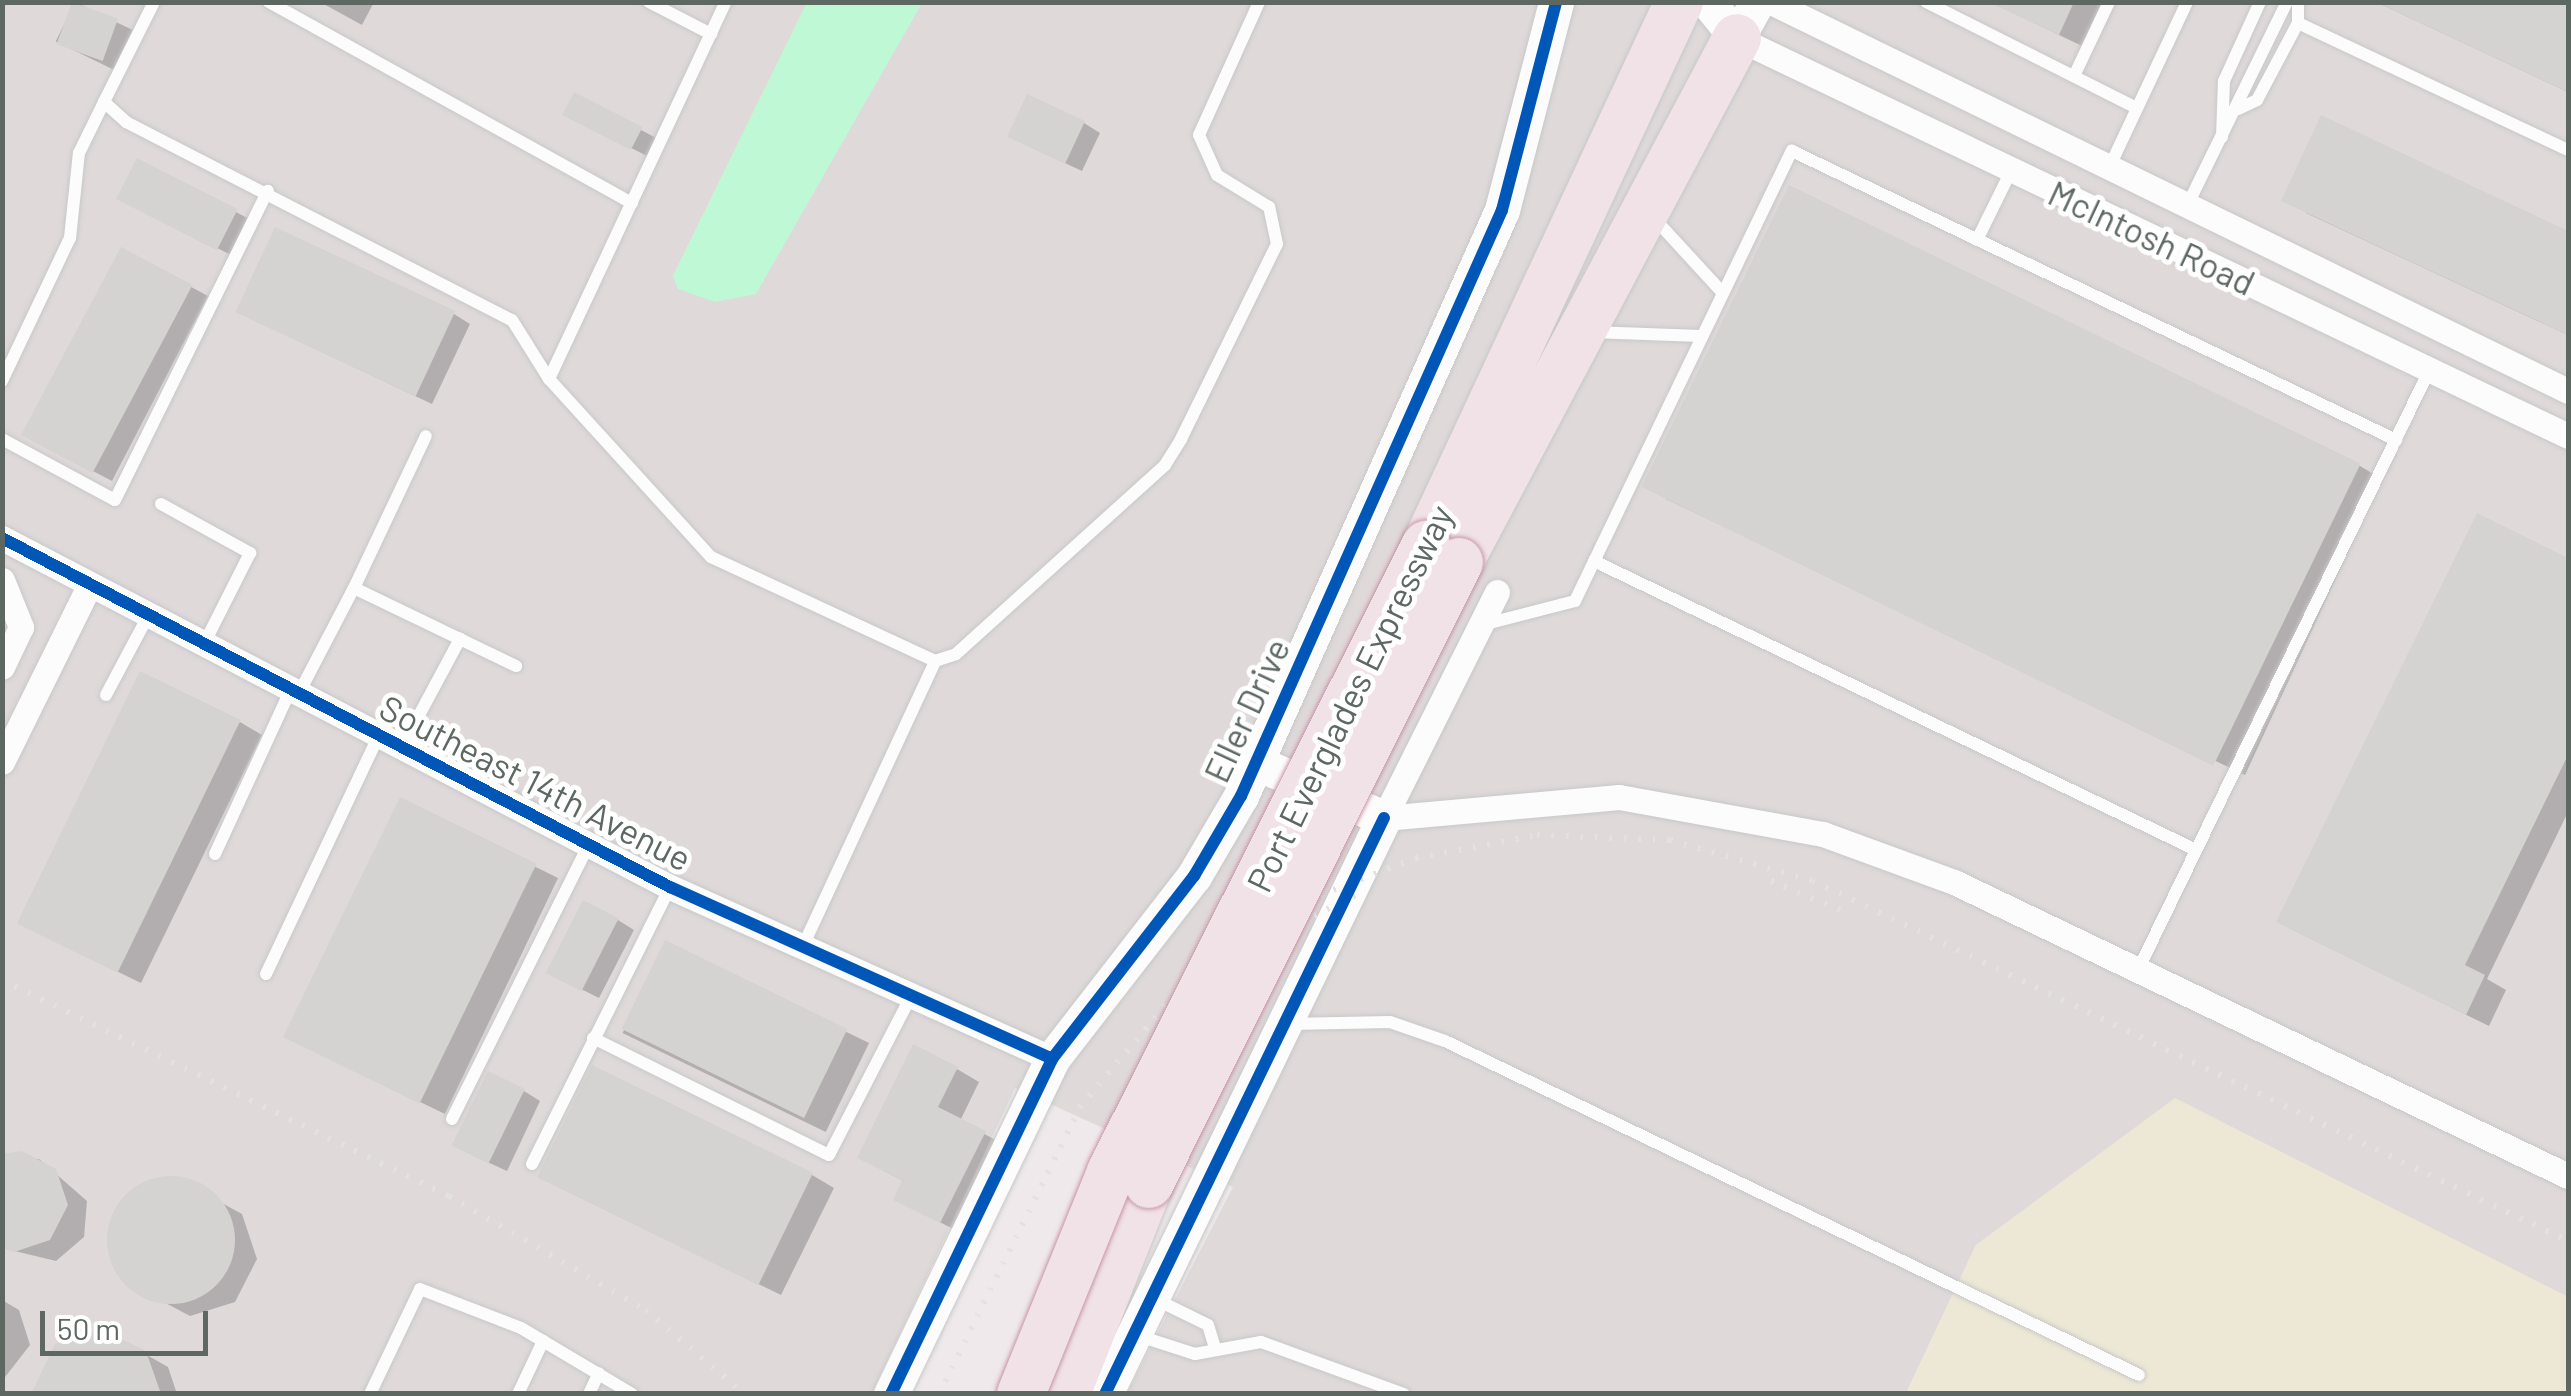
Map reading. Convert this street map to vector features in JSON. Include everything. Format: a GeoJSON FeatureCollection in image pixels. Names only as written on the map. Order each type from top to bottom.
{"type":"FeatureCollection","features":[{"type":"Feature","properties":{"kind":"highway","name":"Port Everglades Expressway"},"geometry":{"type":"LineString","coordinates":[[1066,1394],[1149,1184],[1443,553],[1678,2]]}},
{"type":"Feature","properties":{"kind":"highway","name":"Port Everglades Expressway"},"geometry":{"type":"LineString","coordinates":[[1021,1394],[1112,1172],[1443,553],[1584,331],[1646,208],[1734,14]]}},
{"type":"Feature","properties":{"kind":"street","name":"Eller Drive"},"geometry":{"type":"LineString","coordinates":[[891,1394],[1052,1059],[1194,876],[1257,763],[1502,210],[1556,2]]}},
{"type":"Feature","properties":{"kind":"street","name":"McIntosh Road"},"geometry":{"type":"LineString","coordinates":[[1771,2],[2108,171],[2568,391]]}},
{"type":"Feature","properties":{"kind":"street","name":"McIntosh Road"},"geometry":{"type":"LineString","coordinates":[[1734,14],[2011,171],[2568,436]]}},
{"type":"Feature","properties":{"kind":"street","name":"Southeast 14th Avenue"},"geometry":{"type":"LineString","coordinates":[[2,538],[147,618],[670,887],[1052,1059]]}},
{"type":"Feature","properties":{"kind":"street"},"geometry":{"type":"LineString","coordinates":[[2,580],[21,627],[2,666]]}},
{"type":"Feature","properties":{"kind":"street"},"geometry":{"type":"LineString","coordinates":[[2,762],[89,586]]}},
{"type":"Feature","properties":{"kind":"street"},"geometry":{"type":"LineString","coordinates":[[1105,1394],[1282,1024],[1497,592]]}},
{"type":"Feature","properties":{"kind":"street","name":"Eller Drive"},"geometry":{"type":"LineString","coordinates":[[1257,763],[1384,818]]}},
{"type":"Feature","properties":{"kind":"street"},"geometry":{"type":"LineString","coordinates":[[1384,818],[1583,796],[1737,812],[1908,862],[2568,1176]]}},
{"type":"Feature","properties":{"kind":"lane"},"geometry":{"type":"LineString","coordinates":[[2,381],[70,238],[80,153],[154,2]]}},
{"type":"Feature","properties":{"kind":"lane"},"geometry":{"type":"LineString","coordinates":[[269,2],[632,203]]}},
{"type":"Feature","properties":{"kind":"lane"},"geometry":{"type":"LineString","coordinates":[[649,2],[711,34]]}},
{"type":"Feature","properties":{"kind":"lane"},"geometry":{"type":"LineString","coordinates":[[549,379],[726,2]]}},
{"type":"Feature","properties":{"kind":"lane"},"geometry":{"type":"LineString","coordinates":[[104,102],[512,320],[549,379],[711,557],[935,660],[956,654],[1165,465],[1216,368],[1277,244],[1269,207],[1217,175],[1199,135],[1260,2]]}},
{"type":"Feature","properties":{"kind":"lane"},"geometry":{"type":"LineString","coordinates":[[1926,2],[2138,108]]}},
{"type":"Feature","properties":{"kind":"lane"},"geometry":{"type":"LineString","coordinates":[[2074,76],[2109,2]]}},
{"type":"Feature","properties":{"kind":"lane"},"geometry":{"type":"LineString","coordinates":[[2108,171],[2187,2]]}},
{"type":"Feature","properties":{"kind":"lane"},"geometry":{"type":"LineString","coordinates":[[2222,140],[2224,81],[2260,2]]}},
{"type":"Feature","properties":{"kind":"lane"},"geometry":{"type":"LineString","coordinates":[[2186,208],[2238,109],[2238,90],[2287,2]]}},
{"type":"Feature","properties":{"kind":"lane"},"geometry":{"type":"LineString","coordinates":[[2238,109],[2256,100],[2298,23],[2298,2]]}},
{"type":"Feature","properties":{"kind":"lane"},"geometry":{"type":"LineString","coordinates":[[2298,23],[2568,150]]}},
{"type":"Feature","properties":{"kind":"lane"},"geometry":{"type":"LineString","coordinates":[[1480,626],[1574,601],[1792,152],[2396,440]]}},
{"type":"Feature","properties":{"kind":"lane"},"geometry":{"type":"LineString","coordinates":[[1976,240],[2011,171]]}},
{"type":"Feature","properties":{"kind":"lane"},"geometry":{"type":"LineString","coordinates":[[2,440],[115,500],[268,190]]}},
{"type":"Feature","properties":{"kind":"lane"},"geometry":{"type":"LineString","coordinates":[[1646,208],[1722,292]]}},
{"type":"Feature","properties":{"kind":"lane"},"geometry":{"type":"LineString","coordinates":[[1584,331],[1702,336]]}},
{"type":"Feature","properties":{"kind":"lane"},"geometry":{"type":"LineString","coordinates":[[2138,970],[2430,370]]}},
{"type":"Feature","properties":{"kind":"lane"},"geometry":{"type":"LineString","coordinates":[[215,854],[295,691],[354,588],[426,436]]}},
{"type":"Feature","properties":{"kind":"lane"},"geometry":{"type":"LineString","coordinates":[[161,504],[250,553],[203,646]]}},
{"type":"Feature","properties":{"kind":"lane"},"geometry":{"type":"LineString","coordinates":[[1594,561],[2196,850]]}},
{"type":"Feature","properties":{"kind":"lane"},"geometry":{"type":"LineString","coordinates":[[354,588],[516,666]]}},
{"type":"Feature","properties":{"kind":"lane"},"geometry":{"type":"LineString","coordinates":[[106,696],[147,618]]}},
{"type":"Feature","properties":{"kind":"lane"},"geometry":{"type":"LineString","coordinates":[[402,748],[460,639]]}},
{"type":"Feature","properties":{"kind":"lane"},"geometry":{"type":"LineString","coordinates":[[804,946],[935,660]]}},
{"type":"Feature","properties":{"kind":"lane"},"geometry":{"type":"LineString","coordinates":[[266,974],[379,735]]}},
{"type":"Feature","properties":{"kind":"lane"},"geometry":{"type":"LineString","coordinates":[[452,1119],[588,846]]}},
{"type":"Feature","properties":{"kind":"lane"},"geometry":{"type":"LineString","coordinates":[[532,1164],[670,887]]}},
{"type":"Feature","properties":{"kind":"lane"},"geometry":{"type":"LineString","coordinates":[[594,1038],[828,1155],[912,994]]}},
{"type":"Feature","properties":{"kind":"lane"},"geometry":{"type":"LineString","coordinates":[[1282,1024],[1390,1022],[1445,1040],[2139,1376]]}},
{"type":"Feature","properties":{"kind":"lane"},"geometry":{"type":"LineString","coordinates":[[370,1394],[420,1289],[543,1341],[632,1394]]}},
{"type":"Feature","properties":{"kind":"lane"},"geometry":{"type":"LineString","coordinates":[[1150,1296],[1208,1325],[1214,1345]]}},
{"type":"Feature","properties":{"kind":"lane"},"geometry":{"type":"LineString","coordinates":[[1132,1333],[1196,1354],[1214,1345],[1262,1342],[1404,1394]]}},
{"type":"Feature","properties":{"kind":"lane"},"geometry":{"type":"LineString","coordinates":[[518,1394],[543,1341]]}},
{"type":"Feature","properties":{"kind":"lane"},"geometry":{"type":"LineString","coordinates":[[589,1394],[599,1373]]}},
{"type":"Feature","properties":{"kind":"shaded area"},"geometry":{"type":"Polygon","coordinates":[[[807,2],[922,3],[756,294],[715,302],[678,289],[673,276],[807,2]]]}},
{"type":"Feature","properties":{"kind":"shaded area"},"geometry":{"type":"Polygon","coordinates":[[[3,3],[807,3],[673,276],[922,3],[2568,3],[2568,1297],[2175,1099],[1976,1245],[1906,1393],[1127,1393],[1233,1187],[1015,1088],[872,1393],[3,1394],[3,3]]]}},
{"type":"Feature","properties":{"kind":"shaded area"},"geometry":{"type":"Polygon","coordinates":[[[2175,1098],[2568,1297],[2568,1393],[1906,1394],[1976,1245],[2175,1098]]]}},
{"type":"Feature","properties":{"kind":"building"},"geometry":{"type":"Polygon","coordinates":[[[72,2],[118,19],[103,61],[57,44],[72,2]]]}},
{"type":"Feature","properties":{"kind":"building"},"geometry":{"type":"Polygon","coordinates":[[[1989,2],[2074,2],[2059,35],[1989,2]]]}},
{"type":"Feature","properties":{"kind":"building"},"geometry":{"type":"Polygon","coordinates":[[[2376,2],[2568,2],[2568,92],[2376,2]]]}},
{"type":"Feature","properties":{"kind":"building"},"geometry":{"type":"Polygon","coordinates":[[[574,92],[643,127],[631,150],[562,115],[574,92]]]}},
{"type":"Feature","properties":{"kind":"building"},"geometry":{"type":"Polygon","coordinates":[[[1027,94],[1085,121],[1065,164],[1007,137],[1027,94]]]}},
{"type":"Feature","properties":{"kind":"building"},"geometry":{"type":"Polygon","coordinates":[[[2321,115],[2568,231],[2568,335],[2281,201],[2321,115]]]}},
{"type":"Feature","properties":{"kind":"building"},"geometry":{"type":"Polygon","coordinates":[[[137,158],[238,209],[217,250],[116,199],[137,158]]]}},
{"type":"Feature","properties":{"kind":"building"},"geometry":{"type":"Polygon","coordinates":[[[1789,185],[2361,464],[2213,766],[1642,487],[1789,185]]]}},
{"type":"Feature","properties":{"kind":"building"},"geometry":{"type":"Polygon","coordinates":[[[275,227],[455,311],[416,396],[235,312],[275,227]]]}},
{"type":"Feature","properties":{"kind":"building"},"geometry":{"type":"Polygon","coordinates":[[[121,247],[193,285],[93,473],[21,435],[121,247]]]}},
{"type":"Feature","properties":{"kind":"building"},"geometry":{"type":"Polygon","coordinates":[[[2477,513],[2568,558],[2568,755],[2465,965],[2485,975],[2466,1015],[2276,922],[2477,513]]]}},
{"type":"Feature","properties":{"kind":"building"},"geometry":{"type":"Polygon","coordinates":[[[140,671],[241,720],[117,973],[17,924],[140,671]]]}},
{"type":"Feature","properties":{"kind":"building"},"geometry":{"type":"Polygon","coordinates":[[[400,797],[537,864],[420,1104],[283,1037],[400,797]]]}},
{"type":"Feature","properties":{"kind":"building"},"geometry":{"type":"Polygon","coordinates":[[[583,900],[619,918],[581,991],[546,973],[583,900]]]}},
{"type":"Feature","properties":{"kind":"building"},"geometry":{"type":"Polygon","coordinates":[[[665,940],[847,1029],[804,1118],[622,1029],[665,940]]]}},
{"type":"Feature","properties":{"kind":"building"},"geometry":{"type":"Polygon","coordinates":[[[913,1044],[958,1067],[938,1107],[986,1131],[940,1223],[893,1200],[902,1180],[857,1158],[913,1044]]]}},
{"type":"Feature","properties":{"kind":"building"},"geometry":{"type":"Polygon","coordinates":[[[592,1065],[813,1173],[758,1285],[537,1177],[592,1065]]]}},
{"type":"Feature","properties":{"kind":"building"},"geometry":{"type":"Polygon","coordinates":[[[488,1071],[525,1089],[488,1164],[452,1146],[488,1071]]]}},
{"type":"Feature","properties":{"kind":"building"},"geometry":{"type":"Polygon","coordinates":[[[22,1151],[56,1169],[68,1205],[50,1240],[14,1252],[2,1248],[2,1154],[22,1151]]]}},
{"type":"Feature","properties":{"kind":"building"},"geometry":{"type":"Polygon","coordinates":[[[171,1176],[196,1181],[216,1195],[230,1215],[235,1240],[230,1265],[216,1285],[196,1299],[171,1304],[146,1299],[126,1285],[112,1265],[107,1240],[112,1215],[126,1195],[146,1181],[171,1176]]]}},
{"type":"Feature","properties":{"kind":"building"},"geometry":{"type":"Polygon","coordinates":[[[102,1329],[146,1351],[161,1394],[31,1394],[55,1344],[102,1329]]]}},
{"type":"Feature","properties":{"kind":"railway"},"geometry":{"type":"LineString","coordinates":[[939,1394],[1080,1107],[1180,988],[1320,895],[1416,858],[1537,835],[1670,840],[1813,881],[2568,1241]]}},
{"type":"Feature","properties":{"kind":"railway"},"geometry":{"type":"LineString","coordinates":[[1771,881],[1840,910]]}},
{"type":"Feature","properties":{"kind":"railway"},"geometry":{"type":"LineString","coordinates":[[1203,988],[1275,935],[1356,895]]}},
{"type":"Feature","properties":{"kind":"railway"},"geometry":{"type":"LineString","coordinates":[[2,980],[449,1196],[646,1310],[744,1394]]}},
{"type":"Feature","properties":{"kind":"cycle path"},"geometry":{"type":"LineString","coordinates":[[891,1394],[1052,1059],[1194,876],[1241,796],[1502,210],[1556,2]]}},
{"type":"Feature","properties":{"kind":"cycle path"},"geometry":{"type":"LineString","coordinates":[[2,538],[670,887],[1052,1059]]}},
{"type":"Feature","properties":{"kind":"cycle path"},"geometry":{"type":"LineString","coordinates":[[1105,1394],[1384,818]]}}]}
